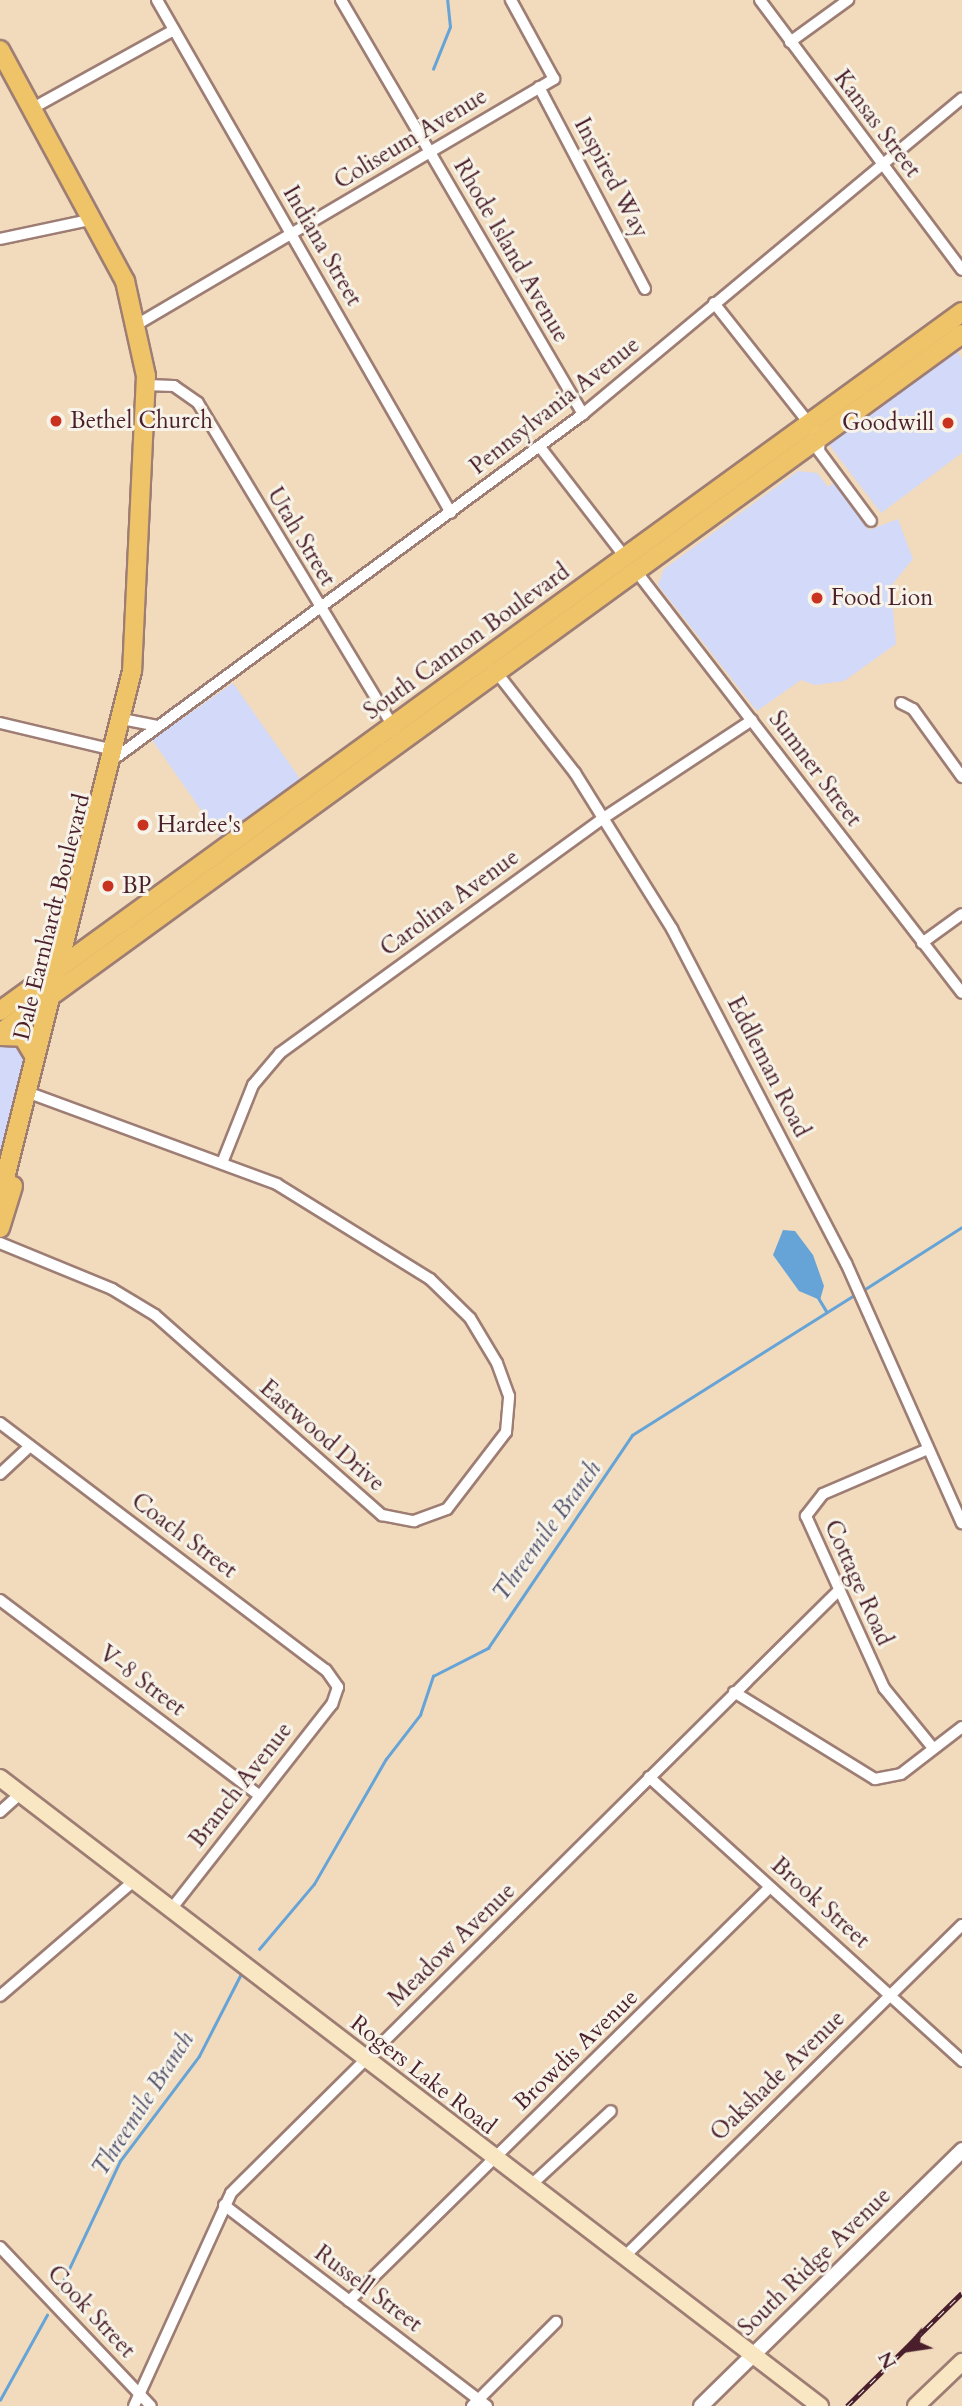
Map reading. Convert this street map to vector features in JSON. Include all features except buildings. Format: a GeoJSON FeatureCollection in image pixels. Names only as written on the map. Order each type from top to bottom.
{"type":"FeatureCollection","features":[{"type":"Feature","properties":{"kind":"main road","name":"Dale Earnhardt Boulevard"},"geometry":{"type":"LineString","coordinates":[[0,51],[94,219],[138,324],[146,385],[139,595],[126,700],[56,982],[34,1055],[0,1198]]}},
{"type":"Feature","properties":{"kind":"main road","name":"South Cannon Boulevard"},"geometry":{"type":"LineString","coordinates":[[0,1011],[56,982],[815,430],[962,312]]}},
{"type":"Feature","properties":{"kind":"main road","name":"South Cannon Boulevard"},"geometry":{"type":"LineString","coordinates":[[815,430],[962,334]]}},
{"type":"Feature","properties":{"kind":"main road","name":"Dale Earnhardt Boulevard"},"geometry":{"type":"LineString","coordinates":[[114,752],[127,720],[126,700]]}},
{"type":"Feature","properties":{"kind":"main road","name":"South Cannon Boulevard"},"geometry":{"type":"LineString","coordinates":[[0,1034],[56,982],[398,733]]}},
{"type":"Feature","properties":{"kind":"main road","name":"Dale Earnhardt Boulevard"},"geometry":{"type":"LineString","coordinates":[[0,1228],[35,1095],[56,982]]}},
{"type":"Feature","properties":{"kind":"main road"},"geometry":{"type":"LineString","coordinates":[[0,1034],[23,1037],[34,1055]]}},
{"type":"Feature","properties":{"kind":"main road","name":"Rogers Lake Road"},"geometry":{"type":"LineString","coordinates":[[0,1778],[623,2258],[820,2406]]}},
{"type":"Feature","properties":{"kind":"main road"},"geometry":{"type":"LineString","coordinates":[[916,2406],[962,2362]]}},
{"type":"Feature","properties":{"kind":"street","name":"Indiana Street"},"geometry":{"type":"LineString","coordinates":[[157,0],[451,513]]}},
{"type":"Feature","properties":{"kind":"street","name":"Rhode Island Avenue"},"geometry":{"type":"LineString","coordinates":[[341,0],[583,414]]}},
{"type":"Feature","properties":{"kind":"street"},"geometry":{"type":"LineString","coordinates":[[511,0],[554,79],[539,88]]}},
{"type":"Feature","properties":{"kind":"street","name":"Kansas Street"},"geometry":{"type":"LineString","coordinates":[[760,0],[878,162],[962,271]]}},
{"type":"Feature","properties":{"kind":"street"},"geometry":{"type":"LineString","coordinates":[[790,42],[848,0]]}},
{"type":"Feature","properties":{"kind":"street"},"geometry":{"type":"LineString","coordinates":[[33,108],[174,30]]}},
{"type":"Feature","properties":{"kind":"street","name":"Coliseum Avenue"},"geometry":{"type":"LineString","coordinates":[[138,324],[539,88]]}},
{"type":"Feature","properties":{"kind":"street","name":"Inspired Way"},"geometry":{"type":"LineString","coordinates":[[539,88],[645,289]]}},
{"type":"Feature","properties":{"kind":"street","name":"Pennsylvania Avenue"},"geometry":{"type":"LineString","coordinates":[[114,752],[158,726],[583,414],[878,162],[962,98]]}},
{"type":"Feature","properties":{"kind":"street"},"geometry":{"type":"LineString","coordinates":[[0,239],[94,219]]}},
{"type":"Feature","properties":{"kind":"street"},"geometry":{"type":"LineString","coordinates":[[714,303],[815,430],[819,451],[871,521]]}},
{"type":"Feature","properties":{"kind":"street","name":"Utah Street"},"geometry":{"type":"LineString","coordinates":[[146,385],[174,386],[198,403],[320,609],[398,733]]}},
{"type":"Feature","properties":{"kind":"street","name":"Sumner Street"},"geometry":{"type":"LineString","coordinates":[[540,447],[962,993]]}},
{"type":"Feature","properties":{"kind":"street","name":"Eddleman Road"},"geometry":{"type":"LineString","coordinates":[[491,665],[605,817],[672,929],[840,1252],[962,1524]]}},
{"type":"Feature","properties":{"kind":"street"},"geometry":{"type":"LineString","coordinates":[[901,703],[913,709],[962,777]]}},
{"type":"Feature","properties":{"kind":"street"},"geometry":{"type":"LineString","coordinates":[[127,720],[158,726]]}},
{"type":"Feature","properties":{"kind":"street","name":"Carolina Avenue"},"geometry":{"type":"LineString","coordinates":[[222,1163],[253,1085],[280,1053],[605,817],[752,720]]}},
{"type":"Feature","properties":{"kind":"street"},"geometry":{"type":"LineString","coordinates":[[0,723],[114,752]]}},
{"type":"Feature","properties":{"kind":"street"},"geometry":{"type":"LineString","coordinates":[[922,943],[962,914]]}},
{"type":"Feature","properties":{"kind":"street","name":"Eastwood Drive"},"geometry":{"type":"LineString","coordinates":[[0,1243],[111,1289],[155,1315],[372,1509],[404,1521],[440,1513],[491,1455],[509,1424],[507,1386],[489,1347],[447,1293],[378,1242],[311,1201],[222,1163],[35,1095]]}},
{"type":"Feature","properties":{"kind":"street","name":"Coach Street"},"geometry":{"type":"LineString","coordinates":[[0,1423],[326,1670],[338,1687]]}},
{"type":"Feature","properties":{"kind":"street"},"geometry":{"type":"LineString","coordinates":[[0,1474],[30,1446]]}},
{"type":"Feature","properties":{"kind":"street","name":"Cottage Road"},"geometry":{"type":"LineString","coordinates":[[928,1449],[809,1505],[808,1528],[884,1689],[933,1748]]}},
{"type":"Feature","properties":{"kind":"street","name":"Meadow Avenue"},"geometry":{"type":"LineString","coordinates":[[134,2406],[224,2205],[734,1692],[838,1591]]}},
{"type":"Feature","properties":{"kind":"street","name":"V-8 Street"},"geometry":{"type":"LineString","coordinates":[[0,1600],[259,1796]]}},
{"type":"Feature","properties":{"kind":"street","name":"Branch Avenue"},"geometry":{"type":"LineString","coordinates":[[172,1908],[332,1704],[338,1687]]}},
{"type":"Feature","properties":{"kind":"street"},"geometry":{"type":"LineString","coordinates":[[734,1692],[875,1779],[901,1774],[962,1727]]}},
{"type":"Feature","properties":{"kind":"street","name":"Brook Street"},"geometry":{"type":"LineString","coordinates":[[649,1777],[962,2061]]}},
{"type":"Feature","properties":{"kind":"street"},"geometry":{"type":"LineString","coordinates":[[0,1812],[21,1793]]}},
{"type":"Feature","properties":{"kind":"street"},"geometry":{"type":"LineString","coordinates":[[0,1996],[135,1880]]}},
{"type":"Feature","properties":{"kind":"street","name":"Browdis Avenue"},"geometry":{"type":"LineString","coordinates":[[349,2301],[770,1887]]}},
{"type":"Feature","properties":{"kind":"street","name":"Oakshade Avenue"},"geometry":{"type":"LineString","coordinates":[[623,2258],[962,1925]]}},
{"type":"Feature","properties":{"kind":"street"},"geometry":{"type":"LineString","coordinates":[[530,2186],[611,2111]]}},
{"type":"Feature","properties":{"kind":"street","name":"South Ridge Avenue"},"geometry":{"type":"LineString","coordinates":[[701,2406],[962,2150]]}},
{"type":"Feature","properties":{"kind":"street","name":"Russell Street"},"geometry":{"type":"LineString","coordinates":[[224,2205],[479,2404]]}},
{"type":"Feature","properties":{"kind":"street","name":"Cook Street"},"geometry":{"type":"LineString","coordinates":[[0,2247],[151,2406]]}},
{"type":"Feature","properties":{"kind":"street"},"geometry":{"type":"LineString","coordinates":[[479,2404],[556,2322]]}},
{"type":"Feature","properties":{"kind":"shaded area"},"geometry":{"type":"Polygon","coordinates":[[[955,349],[962,359],[962,453],[881,513],[827,442],[955,349]]]}},
{"type":"Feature","properties":{"kind":"shaded area"},"geometry":{"type":"Polygon","coordinates":[[[798,471],[817,473],[828,487],[835,482],[869,530],[898,519],[913,559],[891,586],[896,644],[844,681],[815,685],[801,680],[757,711],[658,585],[664,569],[798,471]]]}},
{"type":"Feature","properties":{"kind":"shaded area"},"geometry":{"type":"Polygon","coordinates":[[[233,683],[301,780],[220,836],[152,740],[233,683]]]}},
{"type":"Feature","properties":{"kind":"shaded area"},"geometry":{"type":"Polygon","coordinates":[[[16,1040],[27,1059],[0,1166],[0,1045],[16,1040]]]}},
{"type":"Feature","properties":{"kind":"water"},"geometry":{"type":"Polygon","coordinates":[[[783,1230],[795,1231],[813,1255],[824,1286],[820,1300],[799,1291],[773,1255],[783,1230]]]}},
{"type":"Feature","properties":{"kind":"waterway"},"geometry":{"type":"LineString","coordinates":[[433,69],[450,27],[447,0]]}},
{"type":"Feature","properties":{"kind":"waterway","name":"Threemile Branch"},"geometry":{"type":"LineString","coordinates":[[862,1291],[962,1227]]}},
{"type":"Feature","properties":{"kind":"waterway","name":"Threemile Branch"},"geometry":{"type":"LineString","coordinates":[[259,1949],[314,1884],[386,1759],[420,1715],[433,1676],[488,1648],[632,1435],[856,1294]]}},
{"type":"Feature","properties":{"kind":"waterway"},"geometry":{"type":"LineString","coordinates":[[818,1297],[827,1312]]}},
{"type":"Feature","properties":{"kind":"waterway","name":"Threemile Branch"},"geometry":{"type":"LineString","coordinates":[[59,2290],[120,2161],[199,2056],[240,1976]]}},
{"type":"Feature","properties":{"kind":"waterway","name":"Threemile Branch"},"geometry":{"type":"LineString","coordinates":[[0,2400],[47,2315]]}},
{"type":"Feature","properties":{"kind":"railway"},"geometry":{"type":"LineString","coordinates":[[847,2406],[962,2293]]}},
{"type":"Feature","properties":{"kind":"place","name":"Bethel Church"},"geometry":{"type":"Point","coordinates":[56,421]}},
{"type":"Feature","properties":{"kind":"place","name":"Goodwill"},"geometry":{"type":"Point","coordinates":[948,423]}},
{"type":"Feature","properties":{"kind":"place","name":"Food Lion"},"geometry":{"type":"Point","coordinates":[817,598]}},
{"type":"Feature","properties":{"kind":"place","name":"Hardee's"},"geometry":{"type":"Point","coordinates":[143,825]}},
{"type":"Feature","properties":{"kind":"place","name":"BP"},"geometry":{"type":"Point","coordinates":[108,886]}}]}
